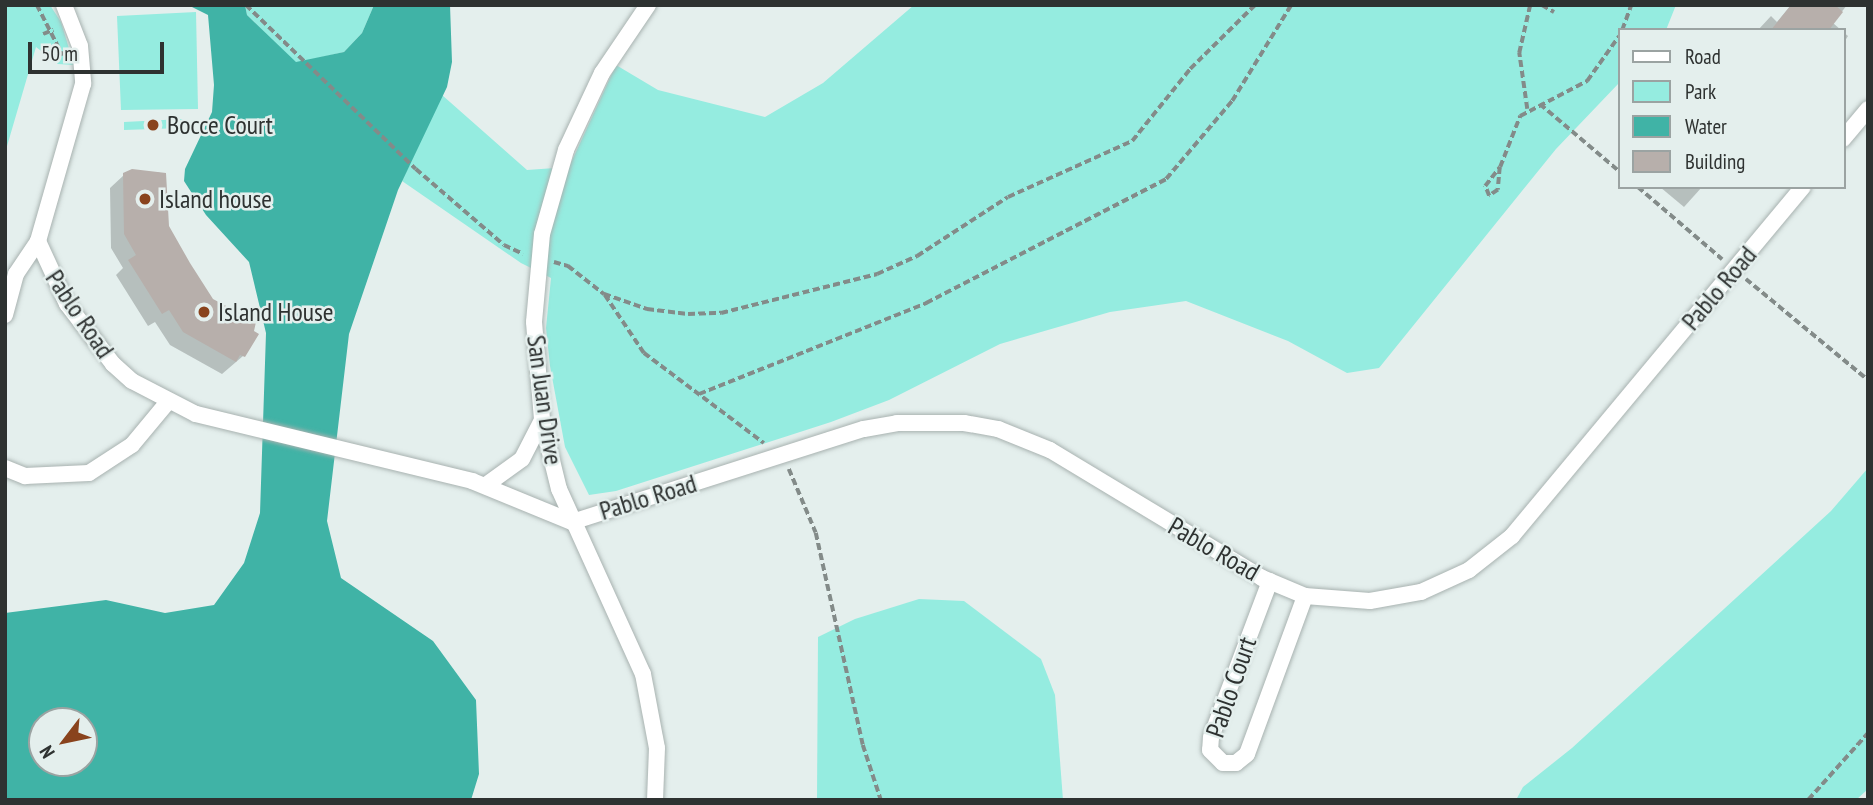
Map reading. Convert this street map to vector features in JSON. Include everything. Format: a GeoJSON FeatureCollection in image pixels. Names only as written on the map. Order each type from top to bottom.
{"type":"FeatureCollection","features":[{"type":"Feature","properties":{"kind":"street","name":"Pablo Road"},"geometry":{"type":"LineString","coordinates":[[64,5],[80,46],[83,84],[38,241],[46,267],[88,336],[132,382],[167,402],[258,433],[486,485],[572,522],[780,456],[897,423],[942,422],[998,429],[1050,450],[1270,581],[1305,596],[1346,601],[1396,598],[1446,582],[1486,559],[1531,514],[1801,189]]}},
{"type":"Feature","properties":{"kind":"street","name":"San Juan Drive"},"geometry":{"type":"LineString","coordinates":[[648,5],[582,111],[553,190],[538,257],[534,322],[542,420],[572,522],[632,641],[643,674],[657,748],[655,800]]}},
{"type":"Feature","properties":{"kind":"street"},"geometry":{"type":"LineString","coordinates":[[1845,137],[1868,109]]}},
{"type":"Feature","properties":{"kind":"street"},"geometry":{"type":"LineString","coordinates":[[5,316],[16,275],[38,241]]}},
{"type":"Feature","properties":{"kind":"street"},"geometry":{"type":"LineString","coordinates":[[5,468],[25,476],[89,473],[132,445],[167,402]]}},
{"type":"Feature","properties":{"kind":"street"},"geometry":{"type":"LineString","coordinates":[[486,485],[522,459],[542,420]]}},
{"type":"Feature","properties":{"kind":"street","name":"Pablo Court"},"geometry":{"type":"LineString","coordinates":[[1270,581],[1211,737],[1210,750],[1223,763],[1236,763],[1247,754],[1305,596]]}},
{"type":"Feature","properties":{"kind":"path"},"geometry":{"type":"LineString","coordinates":[[37,5],[53,30],[64,58]]}},
{"type":"Feature","properties":{"kind":"path"},"geometry":{"type":"LineString","coordinates":[[246,5],[416,169],[504,245],[568,266],[604,294],[644,353],[780,456],[816,533],[863,745],[881,800]]}},
{"type":"Feature","properties":{"kind":"path"},"geometry":{"type":"LineString","coordinates":[[604,294],[647,309],[704,314],[856,281],[898,266],[981,212],[1132,141],[1190,69],[1255,5]]}},
{"type":"Feature","properties":{"kind":"path"},"geometry":{"type":"LineString","coordinates":[[699,394],[926,303],[1166,179],[1232,101],[1291,5]]}},
{"type":"Feature","properties":{"kind":"path"},"geometry":{"type":"LineString","coordinates":[[1500,167],[1498,190],[1489,196],[1485,186],[1500,167],[1527,109],[1519,53],[1530,5]]}},
{"type":"Feature","properties":{"kind":"path"},"geometry":{"type":"LineString","coordinates":[[1542,5],[1554,12]]}},
{"type":"Feature","properties":{"kind":"path"},"geometry":{"type":"LineString","coordinates":[[1623,28],[1631,5]]}},
{"type":"Feature","properties":{"kind":"path"},"geometry":{"type":"LineString","coordinates":[[43,34],[53,30]]}},
{"type":"Feature","properties":{"kind":"path"},"geometry":{"type":"LineString","coordinates":[[1527,109],[1587,81],[1618,37]]}},
{"type":"Feature","properties":{"kind":"path"},"geometry":{"type":"LineString","coordinates":[[1540,104],[1618,170]]}},
{"type":"Feature","properties":{"kind":"path"},"geometry":{"type":"LineString","coordinates":[[1640,189],[1868,380]]}},
{"type":"Feature","properties":{"kind":"path"},"geometry":{"type":"LineString","coordinates":[[1808,800],[1868,733]]}},
{"type":"Feature","properties":{"kind":"green space"},"geometry":{"type":"Polygon","coordinates":[[[5,5],[50,5],[61,22],[74,65],[58,64],[36,47],[5,153],[5,5]]]}},
{"type":"Feature","properties":{"kind":"green space"},"geometry":{"type":"Polygon","coordinates":[[[245,5],[374,5],[362,33],[344,52],[296,63],[247,15],[245,5]]]}},
{"type":"Feature","properties":{"kind":"green space"},"geometry":{"type":"Polygon","coordinates":[[[914,5],[1676,5],[1667,28],[1618,28],[1618,84],[1556,149],[1379,368],[1347,373],[1288,341],[1186,301],[1110,312],[1000,344],[889,400],[831,422],[616,491],[589,495],[565,447],[550,366],[546,328],[551,278],[521,263],[402,181],[442,95],[527,170],[569,167],[616,65],[658,90],[765,117],[823,83],[914,5]]]}},
{"type":"Feature","properties":{"kind":"green space"},"geometry":{"type":"Polygon","coordinates":[[[196,12],[198,109],[121,110],[117,16],[196,12]]]}},
{"type":"Feature","properties":{"kind":"green space","name":"Bocce Court"},"geometry":{"type":"Polygon","coordinates":[[[183,119],[183,128],[124,130],[124,122],[183,119]]]}},
{"type":"Feature","properties":{"kind":"green space"},"geometry":{"type":"Polygon","coordinates":[[[1868,468],[1868,789],[1856,800],[1516,800],[1523,787],[1572,748],[1831,511],[1868,468]]]}},
{"type":"Feature","properties":{"kind":"green space"},"geometry":{"type":"Polygon","coordinates":[[[919,599],[964,601],[1041,659],[1055,695],[1063,800],[817,800],[818,637],[855,619],[919,599]]]}},
{"type":"Feature","properties":{"kind":"water"},"geometry":{"type":"Polygon","coordinates":[[[188,5],[245,5],[247,15],[296,62],[344,52],[362,33],[374,5],[450,5],[452,62],[447,87],[398,190],[349,334],[327,521],[341,578],[433,641],[476,700],[479,774],[471,800],[5,800],[5,613],[106,600],[165,613],[214,605],[244,563],[260,513],[266,333],[249,262],[206,215],[184,181],[185,169],[212,112],[214,85],[208,15],[188,5]]]}},
{"type":"Feature","properties":{"kind":"building"},"geometry":{"type":"Polygon","coordinates":[[[1791,5],[1835,5],[1843,12],[1831,28],[1773,28],[1791,5]]]}},
{"type":"Feature","properties":{"kind":"building"},"geometry":{"type":"Polygon","coordinates":[[[132,169],[166,173],[169,226],[190,263],[213,299],[256,322],[254,331],[259,334],[245,357],[240,355],[236,362],[183,332],[169,310],[162,314],[128,260],[136,255],[124,234],[123,173],[132,169]]]}},
{"type":"Feature","properties":{"kind":"place","name":"Bocce Court"},"geometry":{"type":"Point","coordinates":[153,125]}},
{"type":"Feature","properties":{"kind":"place","name":"Island house"},"geometry":{"type":"Point","coordinates":[145,199]}},
{"type":"Feature","properties":{"kind":"place","name":"Island House"},"geometry":{"type":"Point","coordinates":[204,312]}}]}
